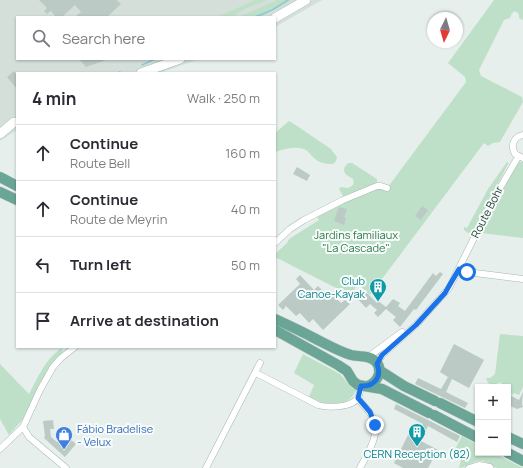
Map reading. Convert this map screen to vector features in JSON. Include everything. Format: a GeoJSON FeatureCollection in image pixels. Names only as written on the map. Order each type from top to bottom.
{"type":"FeatureCollection","features":[{"type":"Feature","properties":{"kind":"main road"},"geometry":{"type":"LineString","coordinates":[[276,17],[306,0]]}},
{"type":"Feature","properties":{"kind":"main road"},"geometry":{"type":"LineString","coordinates":[[144,72],[177,60]]}},
{"type":"Feature","properties":{"kind":"main road"},"geometry":{"type":"LineString","coordinates":[[0,127],[16,122]]}},
{"type":"Feature","properties":{"kind":"main road"},"geometry":{"type":"LineString","coordinates":[[0,134],[16,122]]}},
{"type":"Feature","properties":{"kind":"main road"},"geometry":{"type":"LineString","coordinates":[[0,177],[16,185]]}},
{"type":"Feature","properties":{"kind":"main road"},"geometry":{"type":"LineString","coordinates":[[0,192],[16,200]]}},
{"type":"Feature","properties":{"kind":"main road"},"geometry":{"type":"LineString","coordinates":[[276,319],[335,348],[353,355],[366,357],[373,360],[378,367],[404,386],[475,420]]}},
{"type":"Feature","properties":{"kind":"main road"},"geometry":{"type":"LineString","coordinates":[[276,331],[338,365],[351,376],[356,383],[382,389],[394,394],[475,436]]}},
{"type":"Feature","properties":{"kind":"main road"},"geometry":{"type":"LineString","coordinates":[[351,376],[350,369],[353,363],[357,359],[366,357]]}},
{"type":"Feature","properties":{"kind":"main road"},"geometry":{"type":"LineString","coordinates":[[365,386],[373,383],[377,379],[378,367]]}},
{"type":"Feature","properties":{"kind":"main road"},"geometry":{"type":"LineString","coordinates":[[511,438],[523,444]]}},
{"type":"Feature","properties":{"kind":"main road"},"geometry":{"type":"LineString","coordinates":[[511,455],[523,461]]}},
{"type":"Feature","properties":{"kind":"street","name":"Route Bohr"},"geometry":{"type":"LineString","coordinates":[[424,315],[445,293],[459,269],[494,200],[520,157],[513,151],[513,143],[517,137],[523,135]]}},
{"type":"Feature","properties":{"kind":"street"},"geometry":{"type":"LineString","coordinates":[[276,242],[295,226],[343,200],[377,186],[387,188]]}},
{"type":"Feature","properties":{"kind":"street"},"geometry":{"type":"LineString","coordinates":[[459,269],[467,272],[523,279]]}},
{"type":"Feature","properties":{"kind":"street"},"geometry":{"type":"LineString","coordinates":[[366,357],[394,339],[424,315]]}},
{"type":"Feature","properties":{"kind":"street"},"geometry":{"type":"LineString","coordinates":[[378,367],[382,355],[404,336],[424,315]]}},
{"type":"Feature","properties":{"kind":"street"},"geometry":{"type":"LineString","coordinates":[[0,449],[23,427],[50,373],[61,358],[74,348]]}},
{"type":"Feature","properties":{"kind":"street"},"geometry":{"type":"LineString","coordinates":[[206,468],[260,363]]}},
{"type":"Feature","properties":{"kind":"street"},"geometry":{"type":"LineString","coordinates":[[256,373],[318,405],[325,407],[342,406],[351,402],[358,398],[365,386]]}},
{"type":"Feature","properties":{"kind":"street"},"geometry":{"type":"LineString","coordinates":[[358,398],[372,417],[375,430],[373,443],[360,468]]}},
{"type":"Feature","properties":{"kind":"street"},"geometry":{"type":"LineString","coordinates":[[23,427],[30,437],[66,468]]}},
{"type":"Feature","properties":{"kind":"street"},"geometry":{"type":"LineString","coordinates":[[469,468],[479,465],[490,467]]}},
{"type":"Feature","properties":{"kind":"shaded area"},"geometry":{"type":"Polygon","coordinates":[[[0,0],[322,0],[276,26],[276,16],[16,16],[16,60],[196,60],[163,72],[16,72],[16,131],[0,141],[0,0]]]}},
{"type":"Feature","properties":{"kind":"green space"},"geometry":{"type":"Polygon","coordinates":[[[255,0],[267,0],[245,9],[234,16],[219,16],[255,0]]]}},
{"type":"Feature","properties":{"kind":"green space"},"geometry":{"type":"Polygon","coordinates":[[[277,0],[292,0],[263,16],[241,16],[277,0]]]}},
{"type":"Feature","properties":{"kind":"green space","name":"Jardins familiaux \"La Cascade\""},"geometry":{"type":"Polygon","coordinates":[[[494,0],[523,0],[523,20],[519,18],[519,14],[515,11],[512,13],[510,18],[504,20],[479,70],[481,76],[522,97],[523,102],[500,142],[493,143],[488,146],[484,143],[370,295],[358,284],[350,295],[276,258],[276,253],[287,243],[289,239],[319,220],[316,216],[337,204],[380,187],[385,191],[466,82],[465,77],[448,63],[459,48],[463,48],[463,42],[494,0]]]}},
{"type":"Feature","properties":{"kind":"green space"},"geometry":{"type":"Polygon","coordinates":[[[289,121],[331,149],[337,157],[336,161],[333,164],[322,163],[317,161],[307,151],[299,148],[276,152],[276,132],[289,121]]]}},
{"type":"Feature","properties":{"kind":"green space"},"geometry":{"type":"Polygon","coordinates":[[[507,162],[509,163],[476,227],[472,233],[468,233],[464,230],[464,227],[467,228],[488,189],[507,162]]]}},
{"type":"Feature","properties":{"kind":"green space"},"geometry":{"type":"Polygon","coordinates":[[[519,162],[523,162],[523,238],[481,233],[516,165],[519,162]]]}},
{"type":"Feature","properties":{"kind":"green space"},"geometry":{"type":"Polygon","coordinates":[[[348,163],[352,163],[377,179],[377,184],[343,196],[339,189],[341,187],[348,188],[354,183],[353,179],[345,173],[344,168],[348,163]]]}},
{"type":"Feature","properties":{"kind":"green space"},"geometry":{"type":"Polygon","coordinates":[[[500,334],[523,336],[523,387],[519,395],[514,393],[511,394],[511,384],[501,384],[501,382],[496,384],[488,383],[486,378],[490,378],[495,374],[500,334]]]}},
{"type":"Feature","properties":{"kind":"green space"},"geometry":{"type":"Polygon","coordinates":[[[60,349],[62,349],[63,352],[51,366],[23,419],[9,435],[0,419],[0,364],[29,394],[46,364],[60,349]]]}},
{"type":"Feature","properties":{"kind":"green space"},"geometry":{"type":"Polygon","coordinates":[[[303,354],[340,374],[351,387],[356,390],[354,395],[346,401],[331,405],[320,403],[309,397],[314,385],[294,373],[303,354]]]}},
{"type":"Feature","properties":{"kind":"green space"},"geometry":{"type":"Polygon","coordinates":[[[462,436],[475,443],[475,456],[500,456],[523,468],[497,468],[480,461],[459,468],[461,460],[452,455],[462,436]]]}},
{"type":"Feature","properties":{"kind":"building"},"geometry":{"type":"Polygon","coordinates":[[[39,0],[117,0],[121,4],[108,16],[76,16],[81,12],[75,5],[63,16],[55,16],[51,11],[47,14],[44,11],[47,8],[39,0]]]}},
{"type":"Feature","properties":{"kind":"building"},"geometry":{"type":"Polygon","coordinates":[[[80,60],[106,60],[86,67],[80,60]]]}},
{"type":"Feature","properties":{"kind":"building"},"geometry":{"type":"Polygon","coordinates":[[[14,71],[16,73],[16,88],[7,77],[14,71]]]}},
{"type":"Feature","properties":{"kind":"building"},"geometry":{"type":"Polygon","coordinates":[[[297,167],[310,175],[307,181],[293,174],[297,167]]]}},
{"type":"Feature","properties":{"kind":"building"},"geometry":{"type":"Polygon","coordinates":[[[422,206],[428,210],[421,220],[415,216],[422,206]]]}},
{"type":"Feature","properties":{"kind":"building"},"geometry":{"type":"Polygon","coordinates":[[[339,207],[347,209],[344,217],[346,218],[344,225],[334,221],[339,207]]]}},
{"type":"Feature","properties":{"kind":"building"},"geometry":{"type":"Polygon","coordinates":[[[440,272],[443,274],[416,310],[414,309],[400,327],[393,320],[396,317],[386,309],[378,317],[374,313],[377,310],[370,304],[366,308],[355,296],[364,290],[377,303],[378,301],[386,307],[393,299],[400,303],[398,306],[405,311],[433,273],[436,276],[440,272]]]}},
{"type":"Feature","properties":{"kind":"building"},"geometry":{"type":"Polygon","coordinates":[[[300,275],[314,290],[318,286],[328,296],[331,293],[341,303],[345,300],[350,304],[323,330],[313,319],[309,323],[300,313],[296,316],[286,306],[283,310],[278,305],[300,284],[296,279],[300,275]]]}},
{"type":"Feature","properties":{"kind":"building"},"geometry":{"type":"Polygon","coordinates":[[[454,344],[484,360],[469,388],[452,379],[446,392],[468,403],[465,408],[415,384],[418,378],[441,389],[448,377],[440,372],[454,344]]]}},
{"type":"Feature","properties":{"kind":"building"},"geometry":{"type":"Polygon","coordinates":[[[523,392],[523,407],[517,409],[511,406],[511,396],[519,400],[523,392]]]}},
{"type":"Feature","properties":{"kind":"building","name":"CERN Reception (82)"},"geometry":{"type":"Polygon","coordinates":[[[396,404],[460,436],[457,442],[428,426],[421,441],[438,450],[428,468],[403,468],[394,463],[408,435],[416,439],[423,424],[394,409],[396,404]]]}},
{"type":"Feature","properties":{"kind":"building"},"geometry":{"type":"Polygon","coordinates":[[[53,420],[54,429],[50,429],[51,437],[57,442],[64,434],[76,444],[65,457],[44,438],[43,421],[53,420]]]}},
{"type":"Feature","properties":{"kind":"waterway"},"geometry":{"type":"LineString","coordinates":[[257,16],[272,10],[288,0]]}},
{"type":"Feature","properties":{"kind":"waterway"},"geometry":{"type":"LineString","coordinates":[[142,65],[153,60]]}},
{"type":"Feature","properties":{"kind":"place","name":"Club Canoe-Kayak"},"geometry":{"type":"Point","coordinates":[378,302]}},
{"type":"Feature","properties":{"kind":"place","name":"CERN Reception (82)"},"geometry":{"type":"Point","coordinates":[417,447]}},
{"type":"Feature","properties":{"kind":"place","name":"Fábio Bradelise - Velux"},"geometry":{"type":"Point","coordinates":[64,450]}},
{"type":"Feature","properties":{"kind":"route"},"geometry":{"type":"LineString","coordinates":[[375,425],[370,412],[358,398],[361,386],[368,386],[375,381],[379,374],[377,364],[378,360],[408,333],[437,302],[453,282],[459,269],[467,272]]}}]}
